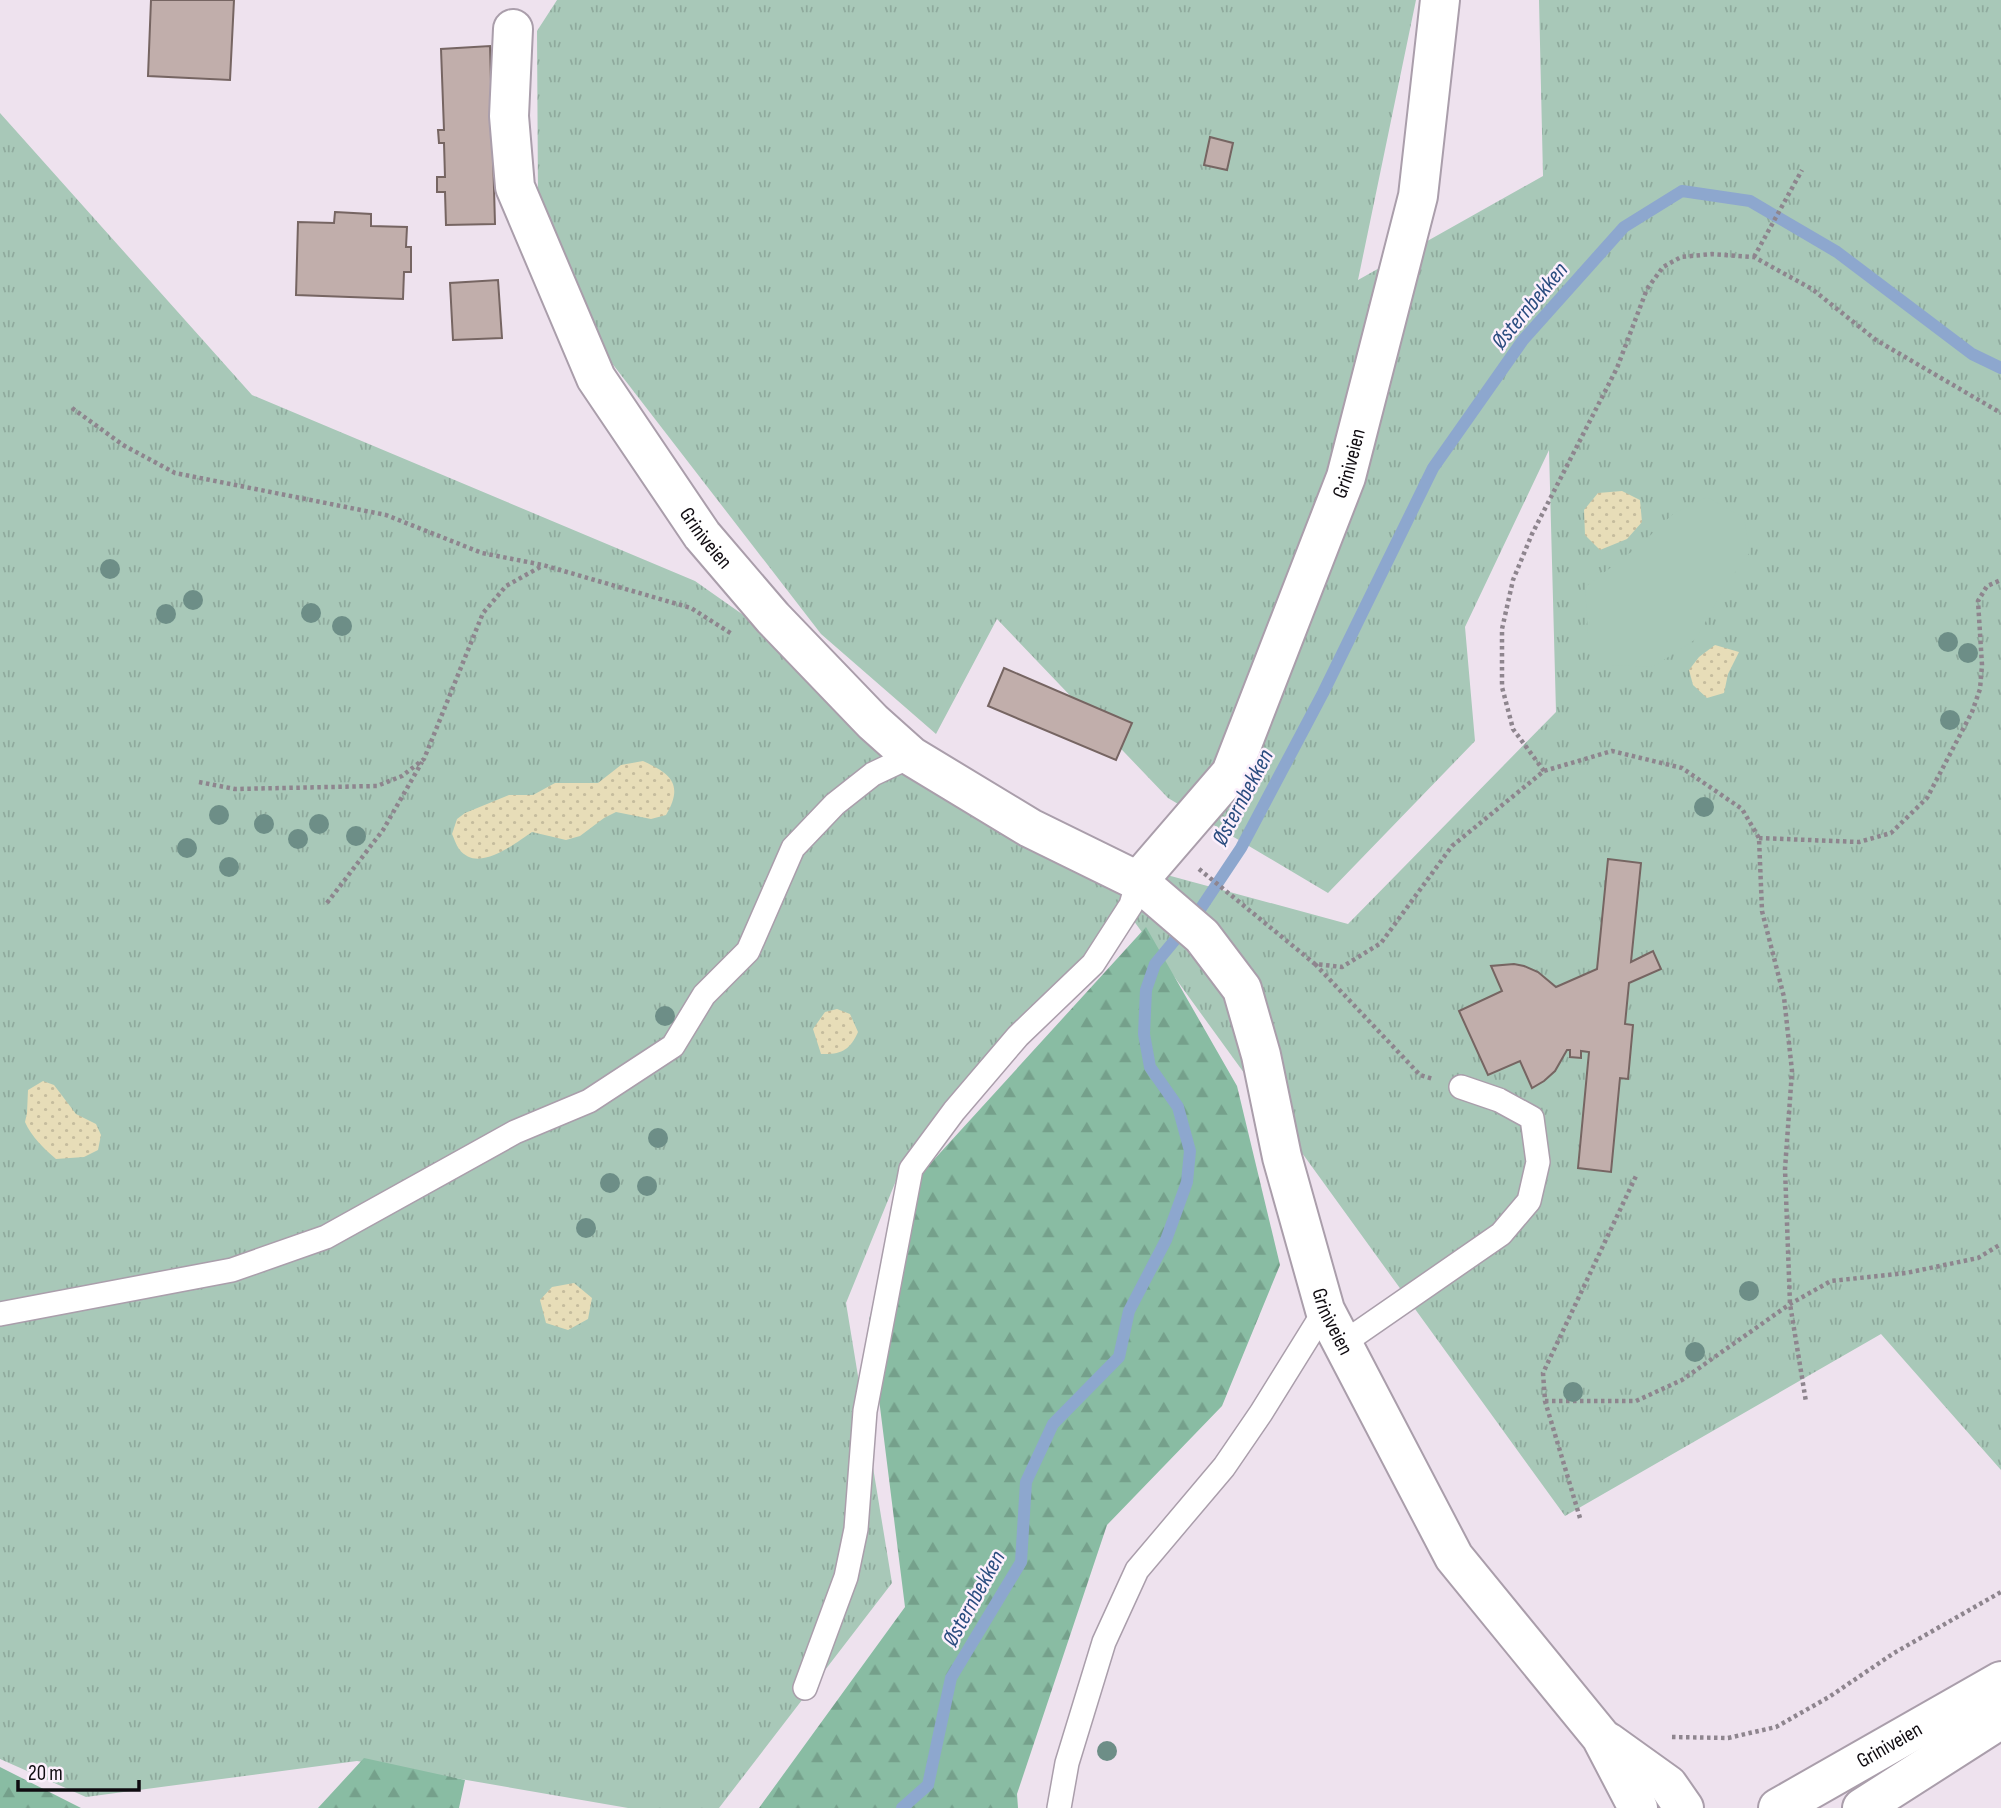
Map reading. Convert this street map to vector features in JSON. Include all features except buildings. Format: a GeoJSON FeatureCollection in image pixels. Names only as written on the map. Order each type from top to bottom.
{"type":"FeatureCollection","features":[{"type":"Feature","properties":{"kind":"street","name":"Griniveien"},"geometry":{"type":"LineString","coordinates":[[1138,881],[1231,773],[1346,477],[1418,195],[1440,0]]}},
{"type":"Feature","properties":{"kind":"street","name":"Griniveien"},"geometry":{"type":"LineString","coordinates":[[513,29],[509,116],[515,187],[596,378],[702,535],[773,618],[873,722],[911,756],[1030,828],[1138,881],[1202,936],[1242,989],[1261,1055],[1282,1157],[1325,1310],[1454,1557],[1601,1737],[1638,1808]]}},
{"type":"Feature","properties":{"kind":"street","name":"Griniveien"},"geometry":{"type":"LineString","coordinates":[[1778,1808],[2001,1681]]}},
{"type":"Feature","properties":{"kind":"street","name":"Griniveien"},"geometry":{"type":"LineString","coordinates":[[1862,1808],[2001,1719]]}},
{"type":"Feature","properties":{"kind":"street","name":"Griniveien"},"geometry":{"type":"LineString","coordinates":[[1601,1737],[1668,1785],[1684,1808]]}},
{"type":"Feature","properties":{"kind":"lane"},"geometry":{"type":"LineString","coordinates":[[0,1314],[232,1270],[326,1237],[515,1132],[589,1101],[673,1046],[704,995],[748,951],[793,849],[835,804],[873,774],[911,756]]}},
{"type":"Feature","properties":{"kind":"lane"},"geometry":{"type":"LineString","coordinates":[[805,1688],[846,1577],[856,1529],[865,1411],[911,1169],[954,1111],[1018,1036],[1093,964],[1130,905],[1138,881]]}},
{"type":"Feature","properties":{"kind":"lane"},"geometry":{"type":"LineString","coordinates":[[1342,1344],[1501,1234],[1529,1201],[1538,1162],[1532,1118],[1499,1100],[1461,1087]]}},
{"type":"Feature","properties":{"kind":"lane"},"geometry":{"type":"LineString","coordinates":[[1059,1808],[1067,1763],[1104,1642],[1137,1570],[1224,1467],[1325,1310]]}},
{"type":"Feature","properties":{"kind":"path"},"geometry":{"type":"LineString","coordinates":[[1754,257],[1795,188],[1802,170]]}},
{"type":"Feature","properties":{"kind":"path"},"geometry":{"type":"LineString","coordinates":[[1544,771],[1513,729],[1502,687],[1502,629],[1513,580],[1532,534],[1617,368],[1647,289],[1663,267],[1681,257],[1712,254],[1754,257],[1812,289],[1877,340],[2001,413]]}},
{"type":"Feature","properties":{"kind":"path"},"geometry":{"type":"LineString","coordinates":[[72,408],[123,445],[175,473],[386,515],[482,553],[543,565],[691,608],[736,637]]}},
{"type":"Feature","properties":{"kind":"path"},"geometry":{"type":"LineString","coordinates":[[327,903],[383,830],[424,759],[484,613],[506,586],[543,565]]}},
{"type":"Feature","properties":{"kind":"path"},"geometry":{"type":"LineString","coordinates":[[1759,838],[1860,842],[1891,833],[1927,798],[1972,712],[1980,689],[1982,665],[1978,601],[1987,586],[2001,580]]}},
{"type":"Feature","properties":{"kind":"path"},"geometry":{"type":"LineString","coordinates":[[1315,964],[1342,967],[1381,943],[1452,846],[1544,771],[1612,751],[1682,768],[1742,808],[1759,838],[1762,912],[1784,997],[1791,1071],[1785,1169],[1790,1304],[1807,1402]]}},
{"type":"Feature","properties":{"kind":"path"},"geometry":{"type":"LineString","coordinates":[[199,782],[235,789],[377,786],[402,776],[424,759]]}},
{"type":"Feature","properties":{"kind":"path"},"geometry":{"type":"LineString","coordinates":[[1202,870],[1315,964],[1420,1075],[1461,1087]]}},
{"type":"Feature","properties":{"kind":"path"},"geometry":{"type":"LineString","coordinates":[[1580,1518],[1545,1401],[1543,1373],[1636,1176]]}},
{"type":"Feature","properties":{"kind":"path"},"geometry":{"type":"LineString","coordinates":[[1545,1401],[1636,1401],[1682,1380],[1790,1304],[1831,1281],[1906,1273],[1978,1258],[2001,1244]]}},
{"type":"Feature","properties":{"kind":"path"},"geometry":{"type":"LineString","coordinates":[[1664,1737],[1728,1738],[1776,1727],[1829,1697],[1894,1653],[2001,1592]]}},
{"type":"Feature","properties":{"kind":"green space"},"geometry":{"type":"Polygon","coordinates":[[[557,0],[1416,0],[1358,280],[1543,176],[1539,0],[2001,0],[2001,1470],[1881,1334],[1565,1516],[1131,917],[902,1166],[846,1303],[892,1583],[719,1808],[628,1808],[357,1761],[86,1797],[0,1759],[0,113],[252,395],[695,581],[803,657],[1027,837],[1348,924],[1556,712],[1549,450],[1465,627],[1475,741],[1328,893],[1168,798],[997,619],[936,734],[821,634],[604,353],[538,201],[537,31],[557,0]]]}},
{"type":"Feature","properties":{"kind":"green space"},"geometry":{"type":"Polygon","coordinates":[[[1707,497],[1744,518],[1750,552],[1724,588],[1696,639],[1653,667],[1612,665],[1588,633],[1585,587],[1639,546],[1674,513],[1707,497]]]}},
{"type":"Feature","properties":{"kind":"green space"},"geometry":{"type":"Polygon","coordinates":[[[1146,927],[1237,1086],[1280,1265],[1222,1406],[1107,1525],[1017,1794],[1018,1808],[759,1808],[905,1607],[869,1319],[919,1176],[1146,927]]]}},
{"type":"Feature","properties":{"kind":"green space"},"geometry":{"type":"Polygon","coordinates":[[[364,1758],[465,1780],[459,1808],[318,1808],[364,1758]]]}},
{"type":"Feature","properties":{"kind":"green space"},"geometry":{"type":"Polygon","coordinates":[[[0,1767],[81,1808],[0,1808],[0,1767]]]}},
{"type":"Feature","properties":{"kind":"sand"},"geometry":{"type":"Polygon","coordinates":[[[1622,491],[1640,500],[1642,522],[1627,539],[1600,550],[1585,535],[1584,510],[1598,493],[1622,491]]]}},
{"type":"Feature","properties":{"kind":"sand"},"geometry":{"type":"Polygon","coordinates":[[[1715,645],[1739,652],[1728,674],[1724,693],[1707,698],[1693,685],[1689,670],[1699,657],[1715,645]]]}},
{"type":"Feature","properties":{"kind":"sand"},"geometry":{"type":"Polygon","coordinates":[[[643,761],[672,781],[674,795],[666,815],[651,819],[616,812],[580,836],[566,840],[532,832],[496,854],[476,859],[459,849],[452,834],[457,819],[465,813],[509,795],[533,795],[555,783],[598,783],[621,765],[643,761]]]}},
{"type":"Feature","properties":{"kind":"sand"},"geometry":{"type":"Polygon","coordinates":[[[837,1009],[850,1014],[858,1032],[844,1050],[834,1054],[821,1054],[813,1029],[825,1012],[837,1009]]]}},
{"type":"Feature","properties":{"kind":"sand"},"geometry":{"type":"Polygon","coordinates":[[[43,1081],[54,1085],[76,1114],[96,1124],[101,1135],[98,1150],[84,1157],[56,1159],[34,1137],[25,1122],[28,1090],[43,1081]]]}},
{"type":"Feature","properties":{"kind":"sand"},"geometry":{"type":"Polygon","coordinates":[[[574,1283],[592,1298],[588,1319],[568,1330],[546,1323],[540,1300],[552,1287],[574,1283]]]}},
{"type":"Feature","properties":{"kind":"waterway","name":"Østernbekken"},"geometry":{"type":"LineString","coordinates":[[902,1808],[928,1785],[951,1678],[1021,1562],[1026,1482],[1053,1424],[1119,1357],[1129,1311],[1166,1240],[1187,1182],[1190,1151],[1178,1107],[1150,1067],[1144,1034],[1146,990],[1155,964],[1199,911],[1241,848],[1323,693],[1433,468],[1523,340],[1624,227],[1682,191],[1750,201],[1837,252],[1972,354],[2001,368]]}}]}
